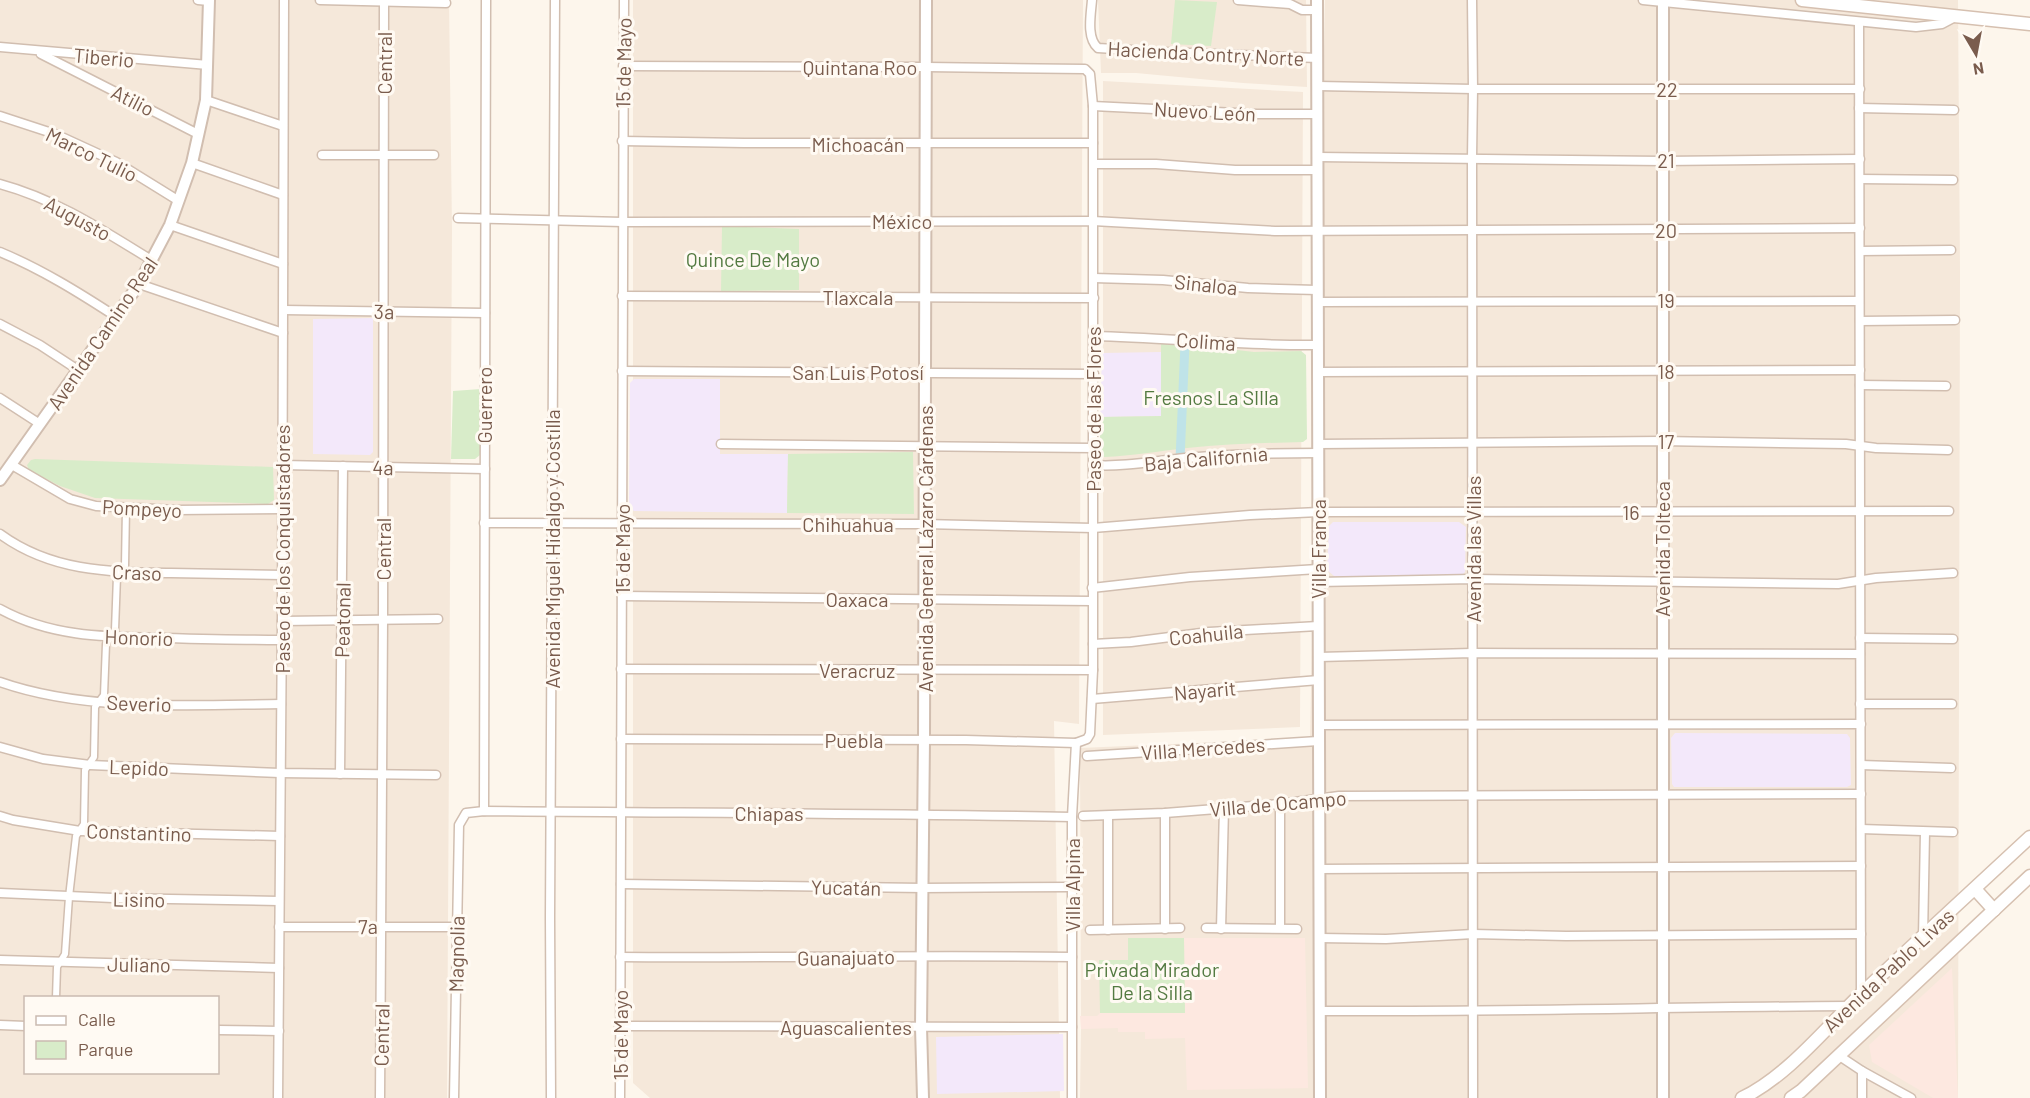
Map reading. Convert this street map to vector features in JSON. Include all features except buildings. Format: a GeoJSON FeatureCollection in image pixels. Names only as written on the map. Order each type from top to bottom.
{"type":"FeatureCollection","features":[{"type":"Feature","properties":{"kind":"main road"},"geometry":{"type":"LineString","coordinates":[[1802,0],[2030,24]]}},
{"type":"Feature","properties":{"kind":"main road","name":"Avenida Pablo Livas"},"geometry":{"type":"LineString","coordinates":[[1742,1098],[1775,1078],[2030,837]]}},
{"type":"Feature","properties":{"kind":"main road","name":"Avenida Pablo Livas"},"geometry":{"type":"LineString","coordinates":[[1791,1098],[2030,876]]}},
{"type":"Feature","properties":{"kind":"main road"},"geometry":{"type":"LineString","coordinates":[[1975,889],[1994,910]]}},
{"type":"Feature","properties":{"kind":"street","name":"Avenida Camino Real"},"geometry":{"type":"LineString","coordinates":[[0,480],[140,284],[170,225],[192,163],[206,100],[208,65],[205,0]]}},
{"type":"Feature","properties":{"kind":"street","name":"Paseo de los Conquistadores"},"geometry":{"type":"LineString","coordinates":[[278,1098],[284,0]]}},
{"type":"Feature","properties":{"kind":"street"},"geometry":{"type":"LineString","coordinates":[[320,0],[446,3]]}},
{"type":"Feature","properties":{"kind":"street","name":"Guerrero"},"geometry":{"type":"LineString","coordinates":[[484,811],[486,0]]}},
{"type":"Feature","properties":{"kind":"street","name":"Avenida Miguel Hidalgo y Costilla"},"geometry":{"type":"LineString","coordinates":[[550,1098],[555,0]]}},
{"type":"Feature","properties":{"kind":"street","name":"15 de Mayo"},"geometry":{"type":"LineString","coordinates":[[620,1098],[624,0]]}},
{"type":"Feature","properties":{"kind":"street","name":"Avenida General Lázaro Cárdenas"},"geometry":{"type":"LineString","coordinates":[[923,1098],[921,1027],[925,669],[926,0]]}},
{"type":"Feature","properties":{"kind":"street","name":"Hacienda Contry Norte"},"geometry":{"type":"LineString","coordinates":[[1092,0],[1091,37],[1096,46],[1105,49],[1318,58]]}},
{"type":"Feature","properties":{"kind":"street"},"geometry":{"type":"LineString","coordinates":[[1238,0],[1290,4],[1302,9],[1317,5]]}},
{"type":"Feature","properties":{"kind":"street","name":"Avenida las Villas"},"geometry":{"type":"LineString","coordinates":[[1472,0],[1473,1098]]}},
{"type":"Feature","properties":{"kind":"street"},"geometry":{"type":"LineString","coordinates":[[1643,0],[1927,27],[1942,24],[1957,16]]}},
{"type":"Feature","properties":{"kind":"street","name":"Central"},"geometry":{"type":"LineString","coordinates":[[380,1098],[384,1]]}},
{"type":"Feature","properties":{"kind":"street","name":"Avenida Tolteca"},"geometry":{"type":"LineString","coordinates":[[1662,1098],[1663,1]]}},
{"type":"Feature","properties":{"kind":"street","name":"Villa Franca"},"geometry":{"type":"LineString","coordinates":[[1317,5],[1320,1098]]}},
{"type":"Feature","properties":{"kind":"street"},"geometry":{"type":"LineString","coordinates":[[1859,22],[1862,994]]}},
{"type":"Feature","properties":{"kind":"street","name":"Tiberio"},"geometry":{"type":"LineString","coordinates":[[0,47],[208,65]]}},
{"type":"Feature","properties":{"kind":"street","name":"Atilio"},"geometry":{"type":"LineString","coordinates":[[35,51],[198,134]]}},
{"type":"Feature","properties":{"kind":"street","name":"Quintana Roo"},"geometry":{"type":"LineString","coordinates":[[623,66],[1080,68],[1088,71],[1091,78]]}},
{"type":"Feature","properties":{"kind":"street","name":"Paseo de las Flores"},"geometry":{"type":"LineString","coordinates":[[1087,739],[1090,734],[1093,670],[1094,106],[1091,78]]}},
{"type":"Feature","properties":{"kind":"street","name":"22"},"geometry":{"type":"LineString","coordinates":[[1318,86],[1473,89],[1860,89]]}},
{"type":"Feature","properties":{"kind":"street"},"geometry":{"type":"LineString","coordinates":[[206,100],[283,126]]}},
{"type":"Feature","properties":{"kind":"street","name":"Nuevo León"},"geometry":{"type":"LineString","coordinates":[[1094,106],[1236,113],[1317,114]]}},
{"type":"Feature","properties":{"kind":"street"},"geometry":{"type":"LineString","coordinates":[[1859,108],[1954,110]]}},
{"type":"Feature","properties":{"kind":"street","name":"Marco Tulio"},"geometry":{"type":"LineString","coordinates":[[0,116],[55,134],[116,162],[179,201]]}},
{"type":"Feature","properties":{"kind":"street","name":"Michoacán"},"geometry":{"type":"LineString","coordinates":[[622,141],[1093,143]]}},
{"type":"Feature","properties":{"kind":"street"},"geometry":{"type":"LineString","coordinates":[[322,155],[434,155]]}},
{"type":"Feature","properties":{"kind":"street","name":"21"},"geometry":{"type":"LineString","coordinates":[[1318,157],[1860,159]]}},
{"type":"Feature","properties":{"kind":"street"},"geometry":{"type":"LineString","coordinates":[[192,163],[283,195]]}},
{"type":"Feature","properties":{"kind":"street"},"geometry":{"type":"LineString","coordinates":[[1094,164],[1156,164],[1235,170],[1317,170]]}},
{"type":"Feature","properties":{"kind":"street"},"geometry":{"type":"LineString","coordinates":[[1860,179],[1953,180]]}},
{"type":"Feature","properties":{"kind":"street","name":"Augusto"},"geometry":{"type":"LineString","coordinates":[[0,184],[25,190],[82,217],[153,261]]}},
{"type":"Feature","properties":{"kind":"street","name":"México"},"geometry":{"type":"LineString","coordinates":[[458,218],[623,222],[1093,221],[1245,230],[1318,230]]}},
{"type":"Feature","properties":{"kind":"street"},"geometry":{"type":"LineString","coordinates":[[170,225],[283,264]]}},
{"type":"Feature","properties":{"kind":"street","name":"20"},"geometry":{"type":"LineString","coordinates":[[1318,230],[1860,228]]}},
{"type":"Feature","properties":{"kind":"street"},"geometry":{"type":"LineString","coordinates":[[1860,251],[1951,250]]}},
{"type":"Feature","properties":{"kind":"street"},"geometry":{"type":"LineString","coordinates":[[0,252],[31,265],[81,293],[115,316]]}},
{"type":"Feature","properties":{"kind":"street","name":"Sinaloa"},"geometry":{"type":"LineString","coordinates":[[1094,278],[1317,290]]}},
{"type":"Feature","properties":{"kind":"street"},"geometry":{"type":"LineString","coordinates":[[140,284],[283,333]]}},
{"type":"Feature","properties":{"kind":"street","name":"Tlaxcala"},"geometry":{"type":"LineString","coordinates":[[622,296],[1094,298]]}},
{"type":"Feature","properties":{"kind":"street","name":"19"},"geometry":{"type":"LineString","coordinates":[[1318,302],[1859,301]]}},
{"type":"Feature","properties":{"kind":"street","name":"3a"},"geometry":{"type":"LineString","coordinates":[[284,310],[485,313]]}},
{"type":"Feature","properties":{"kind":"street"},"geometry":{"type":"LineString","coordinates":[[1860,321],[1955,320]]}},
{"type":"Feature","properties":{"kind":"street"},"geometry":{"type":"LineString","coordinates":[[0,324],[40,345],[78,370]]}},
{"type":"Feature","properties":{"kind":"street","name":"Colima"},"geometry":{"type":"LineString","coordinates":[[1094,336],[1258,345],[1317,345]]}},
{"type":"Feature","properties":{"kind":"street","name":"18"},"geometry":{"type":"LineString","coordinates":[[1317,372],[1860,370]]}},
{"type":"Feature","properties":{"kind":"street","name":"San Luis Potosí"},"geometry":{"type":"LineString","coordinates":[[622,371],[1094,374]]}},
{"type":"Feature","properties":{"kind":"street"},"geometry":{"type":"LineString","coordinates":[[1860,385],[1946,386]]}},
{"type":"Feature","properties":{"kind":"street"},"geometry":{"type":"LineString","coordinates":[[0,398],[40,424]]}},
{"type":"Feature","properties":{"kind":"street","name":"17"},"geometry":{"type":"LineString","coordinates":[[1319,448],[1473,442],[1661,441],[1846,444],[1948,450]]}},
{"type":"Feature","properties":{"kind":"street"},"geometry":{"type":"LineString","coordinates":[[721,444],[1093,448]]}},
{"type":"Feature","properties":{"kind":"street","name":"Baja California"},"geometry":{"type":"LineString","coordinates":[[1093,465],[1128,465],[1319,448]]}},
{"type":"Feature","properties":{"kind":"street","name":"Pompeyo"},"geometry":{"type":"LineString","coordinates":[[12,465],[70,499],[96,506],[282,509]]}},
{"type":"Feature","properties":{"kind":"street","name":"4a"},"geometry":{"type":"LineString","coordinates":[[282,465],[485,469]]}},
{"type":"Feature","properties":{"kind":"street","name":"Peatonal"},"geometry":{"type":"LineString","coordinates":[[340,774],[343,466]]}},
{"type":"Feature","properties":{"kind":"street"},"geometry":{"type":"LineString","coordinates":[[56,996],[57,967],[65,954],[76,836],[84,824],[85,770],[94,757],[95,706],[104,695],[106,644],[115,630],[117,576],[124,566],[126,508]]}},
{"type":"Feature","properties":{"kind":"street","name":"16"},"geometry":{"type":"LineString","coordinates":[[1319,512],[1949,511]]}},
{"type":"Feature","properties":{"kind":"street","name":"Chihuahua"},"geometry":{"type":"LineString","coordinates":[[484,523],[924,524],[1093,528],[1250,515],[1319,512]]}},
{"type":"Feature","properties":{"kind":"street","name":"Craso"},"geometry":{"type":"LineString","coordinates":[[0,534],[14,544],[46,559],[81,569],[120,572],[282,575]]}},
{"type":"Feature","properties":{"kind":"street"},"geometry":{"type":"LineString","coordinates":[[1092,588],[1190,577],[1318,568]]}},
{"type":"Feature","properties":{"kind":"street"},"geometry":{"type":"LineString","coordinates":[[1318,582],[1473,579],[1838,584],[1953,573]]}},
{"type":"Feature","properties":{"kind":"street","name":"Oaxaca"},"geometry":{"type":"LineString","coordinates":[[621,596],[1092,601]]}},
{"type":"Feature","properties":{"kind":"street","name":"Honorio"},"geometry":{"type":"LineString","coordinates":[[0,609],[42,626],[75,634],[110,637],[282,640]]}},
{"type":"Feature","properties":{"kind":"street"},"geometry":{"type":"LineString","coordinates":[[282,621],[438,619]]}},
{"type":"Feature","properties":{"kind":"street","name":"Coahuila"},"geometry":{"type":"LineString","coordinates":[[1093,644],[1131,642],[1218,631],[1318,626]]}},
{"type":"Feature","properties":{"kind":"street"},"geometry":{"type":"LineString","coordinates":[[1860,638],[1953,639]]}},
{"type":"Feature","properties":{"kind":"street"},"geometry":{"type":"LineString","coordinates":[[1319,657],[1472,653],[1860,654]]}},
{"type":"Feature","properties":{"kind":"street","name":"Veracruz"},"geometry":{"type":"LineString","coordinates":[[621,669],[1093,670]]}},
{"type":"Feature","properties":{"kind":"street","name":"Nayarit"},"geometry":{"type":"LineString","coordinates":[[1092,699],[1319,680]]}},
{"type":"Feature","properties":{"kind":"street","name":"Severio"},"geometry":{"type":"LineString","coordinates":[[0,682],[52,696],[100,702],[195,705],[281,704]]}},
{"type":"Feature","properties":{"kind":"street"},"geometry":{"type":"LineString","coordinates":[[1860,704],[1952,704]]}},
{"type":"Feature","properties":{"kind":"street"},"geometry":{"type":"LineString","coordinates":[[1318,725],[1861,724]]}},
{"type":"Feature","properties":{"kind":"street","name":"Puebla"},"geometry":{"type":"LineString","coordinates":[[621,739],[924,740],[1076,744],[1087,739]]}},
{"type":"Feature","properties":{"kind":"street","name":"Villa Mercedes"},"geometry":{"type":"LineString","coordinates":[[1087,756],[1318,741]]}},
{"type":"Feature","properties":{"kind":"street","name":"Villa Alpina"},"geometry":{"type":"LineString","coordinates":[[1072,1098],[1071,887],[1076,744]]}},
{"type":"Feature","properties":{"kind":"street","name":"Lepido"},"geometry":{"type":"LineString","coordinates":[[0,747],[43,759],[90,765],[280,773],[436,775]]}},
{"type":"Feature","properties":{"kind":"street"},"geometry":{"type":"LineString","coordinates":[[1861,765],[1951,768]]}},
{"type":"Feature","properties":{"kind":"street","name":"Villa de Ocampo"},"geometry":{"type":"LineString","coordinates":[[1083,816],[1165,813],[1280,804],[1319,797],[1861,794]]}},
{"type":"Feature","properties":{"kind":"street"},"geometry":{"type":"LineString","coordinates":[[1280,804],[1280,928]]}},
{"type":"Feature","properties":{"kind":"street"},"geometry":{"type":"LineString","coordinates":[[1221,929],[1224,808]]}},
{"type":"Feature","properties":{"kind":"street","name":"Chiapas"},"geometry":{"type":"LineString","coordinates":[[466,813],[551,811],[1072,817]]}},
{"type":"Feature","properties":{"kind":"street","name":"Magnolia"},"geometry":{"type":"LineString","coordinates":[[454,1098],[459,825],[466,813]]}},
{"type":"Feature","properties":{"kind":"street"},"geometry":{"type":"LineString","coordinates":[[1165,813],[1165,929]]}},
{"type":"Feature","properties":{"kind":"street","name":"Constantino"},"geometry":{"type":"LineString","coordinates":[[0,816],[80,831],[280,836]]}},
{"type":"Feature","properties":{"kind":"street"},"geometry":{"type":"LineString","coordinates":[[1108,816],[1108,930]]}},
{"type":"Feature","properties":{"kind":"street"},"geometry":{"type":"LineString","coordinates":[[1861,829],[1953,832]]}},
{"type":"Feature","properties":{"kind":"street"},"geometry":{"type":"LineString","coordinates":[[1923,938],[1925,832]]}},
{"type":"Feature","properties":{"kind":"street"},"geometry":{"type":"LineString","coordinates":[[1319,869],[1663,865],[1861,866]]}},
{"type":"Feature","properties":{"kind":"street","name":"Yucatán"},"geometry":{"type":"LineString","coordinates":[[621,884],[923,888],[1071,887]]}},
{"type":"Feature","properties":{"kind":"street","name":"Lisino"},"geometry":{"type":"LineString","coordinates":[[0,893],[69,897],[279,901]]}},
{"type":"Feature","properties":{"kind":"street","name":"7a"},"geometry":{"type":"LineString","coordinates":[[279,927],[456,927]]}},
{"type":"Feature","properties":{"kind":"street"},"geometry":{"type":"LineString","coordinates":[[1090,930],[1180,928]]}},
{"type":"Feature","properties":{"kind":"street"},"geometry":{"type":"LineString","coordinates":[[1206,928],[1297,929]]}},
{"type":"Feature","properties":{"kind":"street"},"geometry":{"type":"LineString","coordinates":[[1320,938],[1386,939],[1473,934],[1861,934]]}},
{"type":"Feature","properties":{"kind":"street","name":"Guanajuato"},"geometry":{"type":"LineString","coordinates":[[620,957],[806,958],[923,955],[1072,957]]}},
{"type":"Feature","properties":{"kind":"street","name":"Juliano"},"geometry":{"type":"LineString","coordinates":[[0,960],[279,968]]}},
{"type":"Feature","properties":{"kind":"street"},"geometry":{"type":"LineString","coordinates":[[1319,1011],[1473,1012],[1663,1007],[1849,1006]]}},
{"type":"Feature","properties":{"kind":"street"},"geometry":{"type":"LineString","coordinates":[[0,1025],[24,1026]]}},
{"type":"Feature","properties":{"kind":"street","name":"Aguascalientes"},"geometry":{"type":"LineString","coordinates":[[619,1026],[1072,1027]]}},
{"type":"Feature","properties":{"kind":"street"},"geometry":{"type":"LineString","coordinates":[[219,1030],[279,1031]]}},
{"type":"Feature","properties":{"kind":"street"},"geometry":{"type":"LineString","coordinates":[[1839,1055],[1862,1071],[1911,1098]]}},
{"type":"Feature","properties":{"kind":"street"},"geometry":{"type":"LineString","coordinates":[[1862,1071],[1862,1098]]}},
{"type":"Feature","properties":{"kind":"shaded area"},"geometry":{"type":"Polygon","coordinates":[[[0,0],[449,0],[452,229],[447,1098],[0,1098],[0,0]]]}},
{"type":"Feature","properties":{"kind":"shaded area"},"geometry":{"type":"Polygon","coordinates":[[[633,0],[1083,0],[1079,724],[1054,721],[1060,1098],[650,1098],[633,1083],[633,0]]]}},
{"type":"Feature","properties":{"kind":"shaded area"},"geometry":{"type":"Polygon","coordinates":[[[1098,0],[1306,0],[1307,87],[1136,73],[1101,73],[1098,0]]]}},
{"type":"Feature","properties":{"kind":"shaded area"},"geometry":{"type":"Polygon","coordinates":[[[1325,0],[1958,0],[1960,273],[1958,1098],[1080,1098],[1080,748],[1310,738],[1325,0]]]}},
{"type":"Feature","properties":{"kind":"shaded area"},"geometry":{"type":"Polygon","coordinates":[[[1103,81],[1303,92],[1300,727],[1103,735],[1103,81]]]}},
{"type":"Feature","properties":{"kind":"shaded area"},"geometry":{"type":"Polygon","coordinates":[[[373,318],[373,452],[370,455],[313,454],[313,319],[373,318]]]}},
{"type":"Feature","properties":{"kind":"shaded area"},"geometry":{"type":"Polygon","coordinates":[[[1161,352],[1161,416],[1100,417],[1102,353],[1161,352]]]}},
{"type":"Feature","properties":{"kind":"shaded area"},"geometry":{"type":"Polygon","coordinates":[[[634,379],[720,379],[720,454],[788,454],[787,513],[634,511],[629,507],[630,383],[634,379]]]}},
{"type":"Feature","properties":{"kind":"shaded area"},"geometry":{"type":"Polygon","coordinates":[[[1333,522],[1459,522],[1466,527],[1465,572],[1461,576],[1334,576],[1327,570],[1329,526],[1333,522]]]}},
{"type":"Feature","properties":{"kind":"shaded area"},"geometry":{"type":"Polygon","coordinates":[[[1675,733],[1847,734],[1850,738],[1851,785],[1847,787],[1674,787],[1672,784],[1671,738],[1675,733]]]}},
{"type":"Feature","properties":{"kind":"shaded area"},"geometry":{"type":"Polygon","coordinates":[[[1184,938],[1305,938],[1308,1088],[1187,1090],[1185,1038],[1145,1039],[1145,1032],[1118,1032],[1118,1028],[1081,1029],[1080,1016],[1097,1016],[1100,1013],[1185,1013],[1184,938]]]}},
{"type":"Feature","properties":{"kind":"shaded area"},"geometry":{"type":"Polygon","coordinates":[[[1952,968],[1958,1098],[1933,1098],[1872,1062],[1869,1045],[1952,968]]]}},
{"type":"Feature","properties":{"kind":"shaded area"},"geometry":{"type":"Polygon","coordinates":[[[1063,1034],[1064,1091],[937,1094],[936,1037],[1063,1034]]]}},
{"type":"Feature","properties":{"kind":"green space"},"geometry":{"type":"Polygon","coordinates":[[[1175,0],[1217,2],[1211,46],[1171,44],[1175,0]]]}},
{"type":"Feature","properties":{"kind":"green space","name":"Quince De Mayo"},"geometry":{"type":"Polygon","coordinates":[[[722,226],[799,229],[799,290],[721,291],[722,226]]]}},
{"type":"Feature","properties":{"kind":"green space","name":"Fresnos La SIlla"},"geometry":{"type":"Polygon","coordinates":[[[1161,341],[1254,352],[1301,351],[1306,355],[1307,439],[1303,442],[1187,448],[1104,457],[1100,453],[1100,417],[1161,416],[1161,341]]]}},
{"type":"Feature","properties":{"kind":"green space"},"geometry":{"type":"Polygon","coordinates":[[[481,389],[480,455],[475,459],[451,459],[453,391],[481,389]]]}},
{"type":"Feature","properties":{"kind":"green space"},"geometry":{"type":"Polygon","coordinates":[[[913,452],[914,514],[787,513],[788,454],[913,452]]]}},
{"type":"Feature","properties":{"kind":"green space"},"geometry":{"type":"Polygon","coordinates":[[[35,459],[273,467],[274,500],[268,504],[95,498],[60,486],[29,470],[27,465],[35,459]]]}},
{"type":"Feature","properties":{"kind":"green space","name":"Privada Mirador De la Silla"},"geometry":{"type":"Polygon","coordinates":[[[1128,938],[1184,938],[1185,1013],[1100,1013],[1099,960],[1128,960],[1128,938]]]}},
{"type":"Feature","properties":{"kind":"waterway"},"geometry":{"type":"LineString","coordinates":[[1180,459],[1185,344]]}}]}
